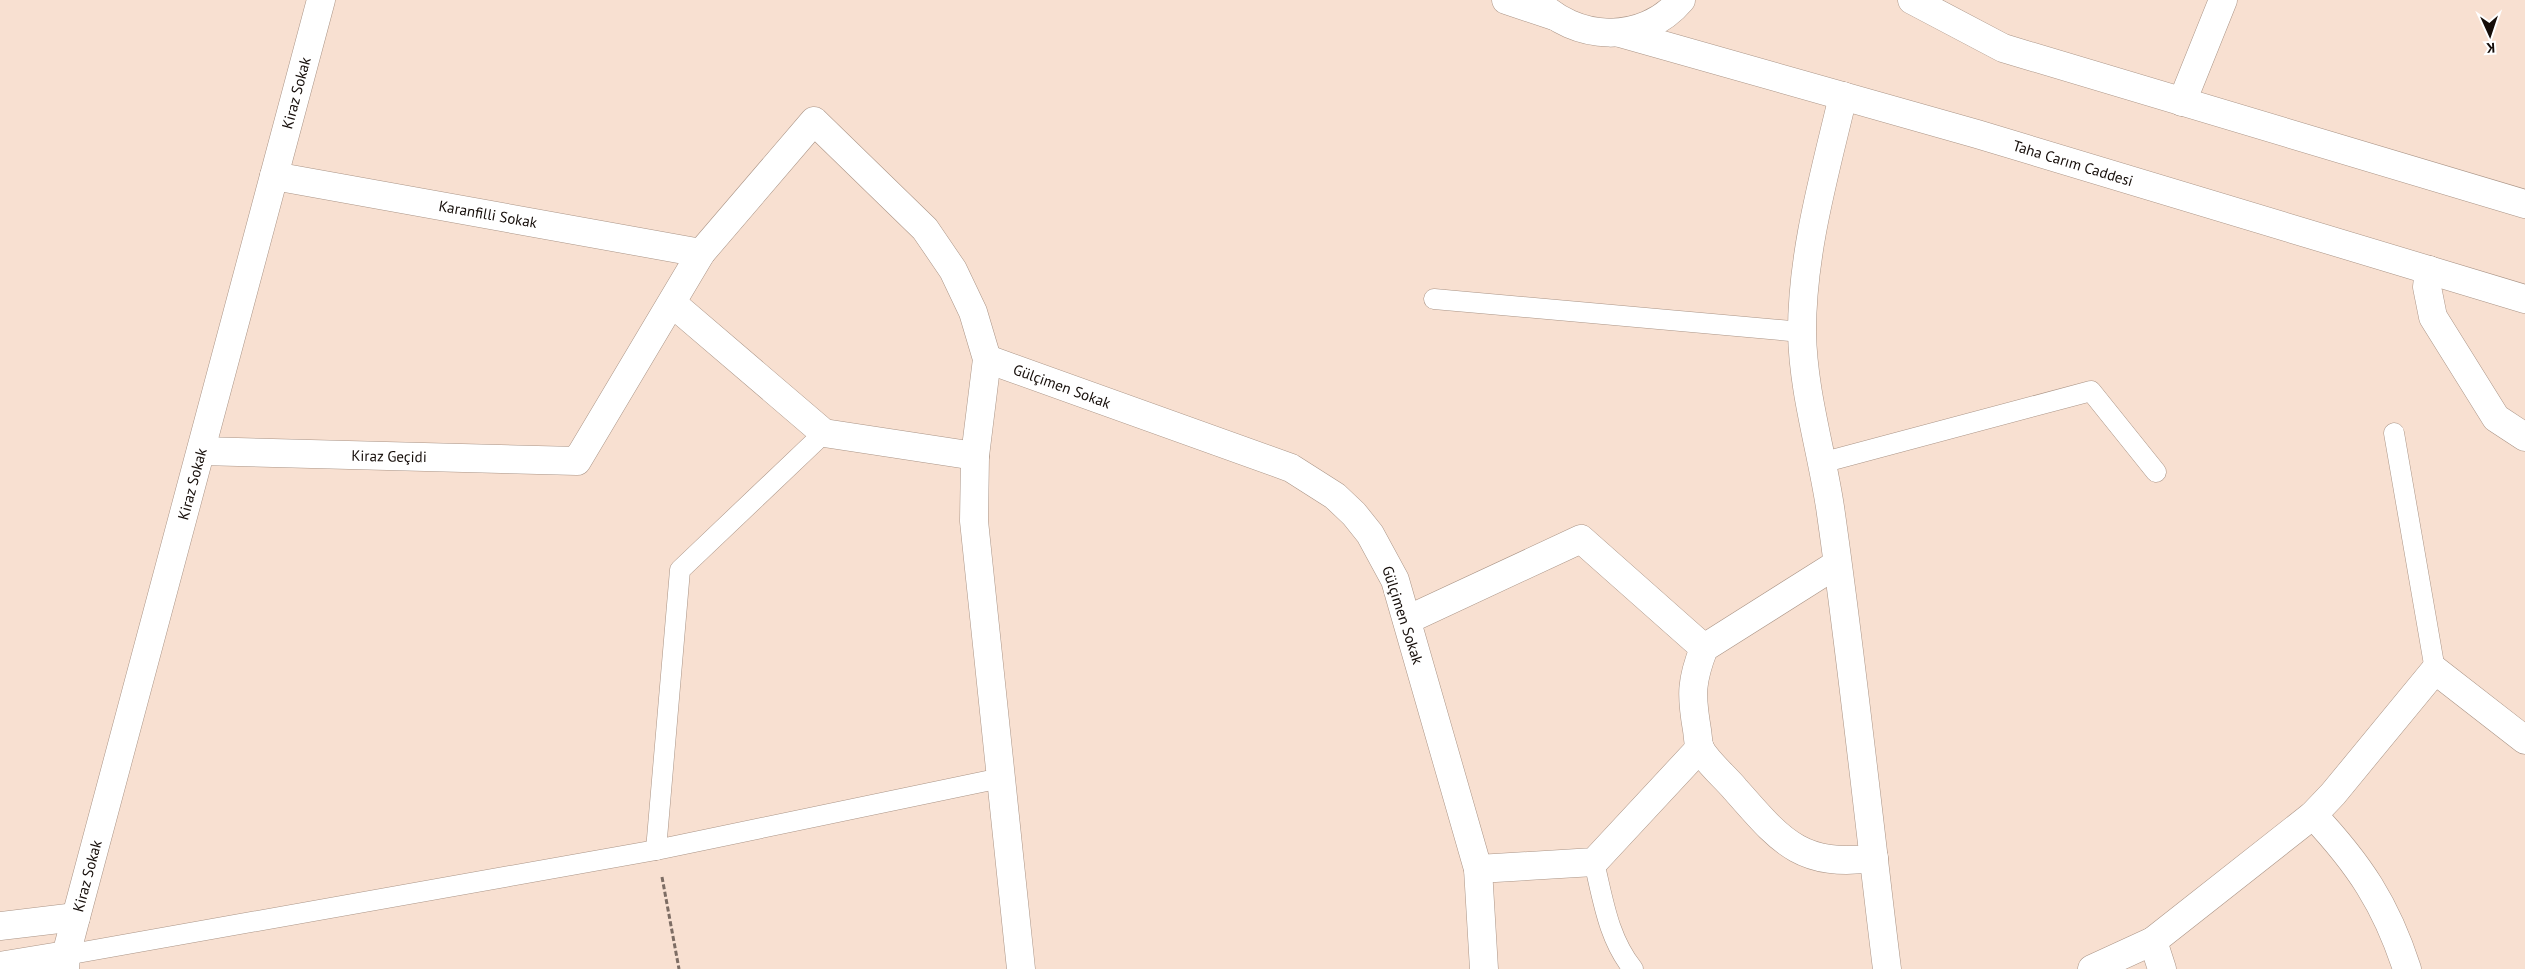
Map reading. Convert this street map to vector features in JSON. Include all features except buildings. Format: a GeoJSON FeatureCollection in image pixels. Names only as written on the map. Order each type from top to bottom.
{"type":"FeatureCollection","features":[{"type":"Feature","properties":{"kind":"street","name":"Kiraz Sokak"},"geometry":{"type":"LineString","coordinates":[[66,962],[76,917],[321,0]]}},
{"type":"Feature","properties":{"kind":"street"},"geometry":{"type":"LineString","coordinates":[[1506,0],[1546,8],[1574,28],[1597,33],[1620,33],[1642,28],[1662,17],[1681,0]]}},
{"type":"Feature","properties":{"kind":"street"},"geometry":{"type":"LineString","coordinates":[[1912,0],[2003,48],[2525,204]]}},
{"type":"Feature","properties":{"kind":"street"},"geometry":{"type":"LineString","coordinates":[[2182,102],[2222,0]]}},
{"type":"Feature","properties":{"kind":"street","name":"Taha Carım Caddesi"},"geometry":{"type":"LineString","coordinates":[[1620,33],[1843,96],[2525,298]]}},
{"type":"Feature","properties":{"kind":"street"},"geometry":{"type":"LineString","coordinates":[[1843,96],[1814,222],[1804,281],[1802,332],[1809,404],[1830,504],[1888,969]]}},
{"type":"Feature","properties":{"kind":"street"},"geometry":{"type":"LineString","coordinates":[[975,456],[824,433],[672,303],[701,253],[814,121],[925,229],[953,270],[973,312],[987,359],[975,456],[974,521],[1021,969]]}},
{"type":"Feature","properties":{"kind":"street","name":"Karanfilli Sokak"},"geometry":{"type":"LineString","coordinates":[[274,176],[701,253]]}},
{"type":"Feature","properties":{"kind":"street"},"geometry":{"type":"LineString","coordinates":[[2429,270],[2427,288],[2433,317],[2496,418],[2525,436]]}},
{"type":"Feature","properties":{"kind":"street","name":"Kiraz Geçidi"},"geometry":{"type":"LineString","coordinates":[[201,451],[577,460],[672,303]]}},
{"type":"Feature","properties":{"kind":"street","name":"Gülçimen Sokak"},"geometry":{"type":"LineString","coordinates":[[987,359],[1292,468],[1314,481],[1354,514],[1370,534],[1395,580],[1407,620],[1478,869],[1484,969]]}},
{"type":"Feature","properties":{"kind":"street"},"geometry":{"type":"LineString","coordinates":[[1407,620],[1581,539],[1704,648]]}},
{"type":"Feature","properties":{"kind":"street"},"geometry":{"type":"LineString","coordinates":[[1837,564],[1704,648],[1695,671],[1691,699],[1700,748],[1773,833],[1792,846],[1814,856],[1833,860],[1874,858]]}},
{"type":"Feature","properties":{"kind":"street"},"geometry":{"type":"LineString","coordinates":[[2092,969],[2153,941],[2313,815],[2333,794],[2435,670],[2525,740]]}},
{"type":"Feature","properties":{"kind":"street"},"geometry":{"type":"LineString","coordinates":[[1478,869],[1594,862],[1700,748]]}},
{"type":"Feature","properties":{"kind":"street"},"geometry":{"type":"LineString","coordinates":[[2313,815],[2341,845],[2366,877],[2386,913],[2407,969]]}},
{"type":"Feature","properties":{"kind":"street"},"geometry":{"type":"LineString","coordinates":[[0,926],[76,917]]}},
{"type":"Feature","properties":{"kind":"street"},"geometry":{"type":"LineString","coordinates":[[2153,941],[2162,969]]}},
{"type":"Feature","properties":{"kind":"street"},"geometry":{"type":"LineString","coordinates":[[0,966],[66,962]]}},
{"type":"Feature","properties":{"kind":"lane"},"geometry":{"type":"LineString","coordinates":[[1434,299],[1802,332]]}},
{"type":"Feature","properties":{"kind":"lane"},"geometry":{"type":"LineString","coordinates":[[1821,463],[2091,391],[2156,472]]}},
{"type":"Feature","properties":{"kind":"lane"},"geometry":{"type":"LineString","coordinates":[[656,850],[680,570],[824,433]]}},
{"type":"Feature","properties":{"kind":"lane"},"geometry":{"type":"LineString","coordinates":[[2394,433],[2435,670]]}},
{"type":"Feature","properties":{"kind":"lane"},"geometry":{"type":"LineString","coordinates":[[66,962],[656,850],[1001,778]]}},
{"type":"Feature","properties":{"kind":"lane"},"geometry":{"type":"LineString","coordinates":[[1594,862],[1610,928],[1615,942],[1632,969]]}},
{"type":"Feature","properties":{"kind":"path"},"geometry":{"type":"LineString","coordinates":[[656,850],[678,969]]}}]}
